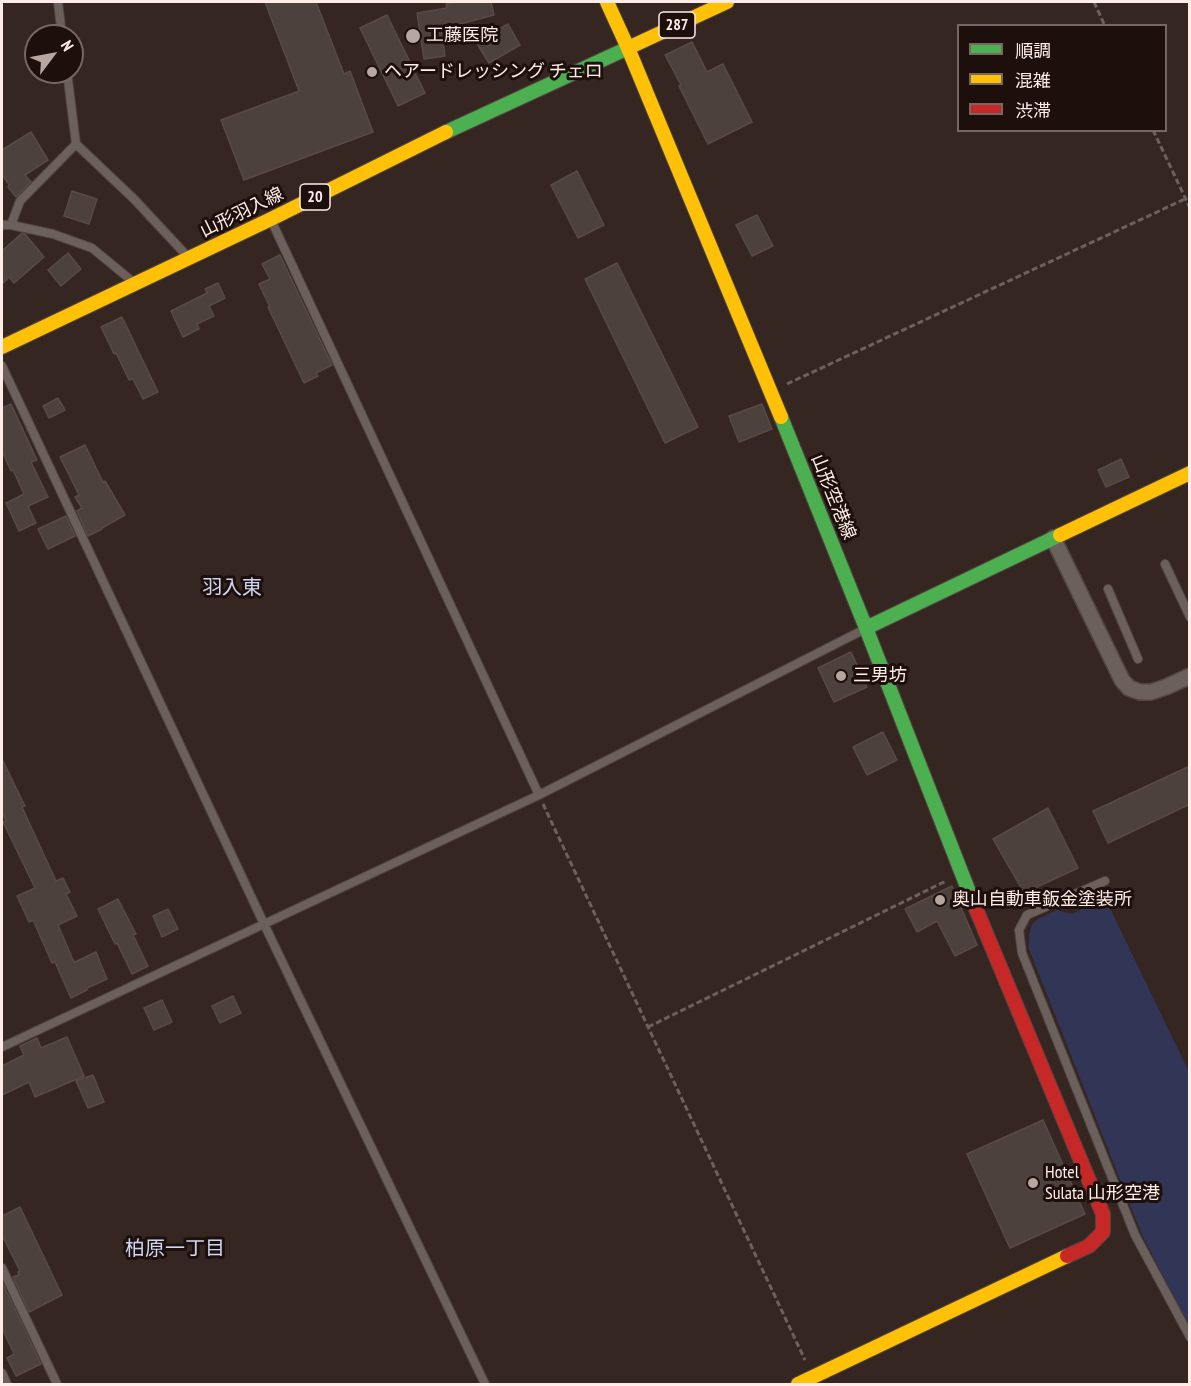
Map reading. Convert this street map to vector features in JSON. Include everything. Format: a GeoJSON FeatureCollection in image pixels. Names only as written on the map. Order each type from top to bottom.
{"type":"FeatureCollection","features":[{"type":"Feature","properties":{"kind":"main road","name":"山形空港線"},"geometry":{"type":"LineString","coordinates":[[608,2],[771,392],[961,873],[1103,1214],[1103,1232],[1089,1246],[798,1384]]}},
{"type":"Feature","properties":{"kind":"main road","name":"287"},"geometry":{"type":"LineString","coordinates":[[627,48],[727,2]]}},
{"type":"Feature","properties":{"kind":"main road","name":"山形羽入線"},"geometry":{"type":"LineString","coordinates":[[2,347],[271,219],[433,138],[627,48]]}},
{"type":"Feature","properties":{"kind":"main road"},"geometry":{"type":"LineString","coordinates":[[866,628],[1190,472]]}},
{"type":"Feature","properties":{"kind":"street"},"geometry":{"type":"LineString","coordinates":[[1053,538],[1122,680],[1129,688],[1140,692],[1151,692],[1190,676]]}},
{"type":"Feature","properties":{"kind":"lane"},"geometry":{"type":"LineString","coordinates":[[58,2],[61,24]]}},
{"type":"Feature","properties":{"kind":"lane"},"geometry":{"type":"LineString","coordinates":[[68,84],[76,144],[134,199],[189,258]]}},
{"type":"Feature","properties":{"kind":"lane"},"geometry":{"type":"LineString","coordinates":[[11,225],[21,201],[76,144]]}},
{"type":"Feature","properties":{"kind":"lane"},"geometry":{"type":"LineString","coordinates":[[271,219],[539,795]]}},
{"type":"Feature","properties":{"kind":"lane"},"geometry":{"type":"LineString","coordinates":[[2,225],[53,234],[92,248],[135,284]]}},
{"type":"Feature","properties":{"kind":"lane"},"geometry":{"type":"LineString","coordinates":[[2,366],[264,924],[485,1384]]}},
{"type":"Feature","properties":{"kind":"lane"},"geometry":{"type":"LineString","coordinates":[[1165,564],[1190,617]]}},
{"type":"Feature","properties":{"kind":"lane"},"geometry":{"type":"LineString","coordinates":[[1108,589],[1138,658]]}},
{"type":"Feature","properties":{"kind":"lane"},"geometry":{"type":"LineString","coordinates":[[2,1047],[539,795],[866,628]]}},
{"type":"Feature","properties":{"kind":"lane"},"geometry":{"type":"LineString","coordinates":[[1105,881],[1027,915],[1019,930],[1022,953],[1136,1235],[1190,1337]]}},
{"type":"Feature","properties":{"kind":"lane"},"geometry":{"type":"LineString","coordinates":[[2,1268],[54,1383]]}},
{"type":"Feature","properties":{"kind":"lane"},"geometry":{"type":"LineString","coordinates":[[2,1373],[7,1384]]}},
{"type":"Feature","properties":{"kind":"path"},"geometry":{"type":"LineString","coordinates":[[1094,2],[1104,24]]}},
{"type":"Feature","properties":{"kind":"path"},"geometry":{"type":"LineString","coordinates":[[1155,132],[1190,208]]}},
{"type":"Feature","properties":{"kind":"path"},"geometry":{"type":"LineString","coordinates":[[771,392],[1185,199]]}},
{"type":"Feature","properties":{"kind":"path"},"geometry":{"type":"LineString","coordinates":[[539,795],[813,1378]]}},
{"type":"Feature","properties":{"kind":"path"},"geometry":{"type":"LineString","coordinates":[[648,1027],[961,873]]}},
{"type":"Feature","properties":{"kind":"shaded area"},"geometry":{"type":"Polygon","coordinates":[[[1105,898],[1189,1072],[1189,1326],[1142,1235],[1029,949],[1032,924],[1038,919],[1057,910],[1072,914],[1105,898]]]}},
{"type":"Feature","properties":{"kind":"building"},"geometry":{"type":"Polygon","coordinates":[[[265,2],[316,2],[344,74],[350,71],[373,132],[244,180],[221,120],[299,91],[265,2]]]}},
{"type":"Feature","properties":{"kind":"building"},"geometry":{"type":"Polygon","coordinates":[[[491,2],[494,15],[441,29],[445,56],[424,59],[417,13],[447,8],[446,4],[491,2]]]}},
{"type":"Feature","properties":{"kind":"building"},"geometry":{"type":"Polygon","coordinates":[[[387,15],[425,93],[398,106],[360,28],[387,15]]]}},
{"type":"Feature","properties":{"kind":"building"},"geometry":{"type":"Polygon","coordinates":[[[508,24],[520,45],[489,63],[476,42],[508,24]]]}},
{"type":"Feature","properties":{"kind":"building"},"geometry":{"type":"Polygon","coordinates":[[[692,42],[707,72],[723,64],[752,122],[708,144],[665,55],[692,42]]]}},
{"type":"Feature","properties":{"kind":"building"},"geometry":{"type":"Polygon","coordinates":[[[31,132],[48,160],[25,175],[31,182],[16,197],[2,174],[2,150],[31,132]]]}},
{"type":"Feature","properties":{"kind":"building"},"geometry":{"type":"Polygon","coordinates":[[[577,171],[604,225],[578,238],[551,185],[577,171]]]}},
{"type":"Feature","properties":{"kind":"building"},"geometry":{"type":"Polygon","coordinates":[[[72,191],[97,199],[89,224],[64,216],[72,191]]]}},
{"type":"Feature","properties":{"kind":"building"},"geometry":{"type":"Polygon","coordinates":[[[757,215],[773,246],[752,256],[736,225],[757,215]]]}},
{"type":"Feature","properties":{"kind":"building"},"geometry":{"type":"Polygon","coordinates":[[[22,233],[44,257],[14,283],[9,277],[2,284],[2,251],[22,233]]]}},
{"type":"Feature","properties":{"kind":"building"},"geometry":{"type":"Polygon","coordinates":[[[68,253],[81,269],[61,286],[48,270],[68,253]]]}},
{"type":"Feature","properties":{"kind":"building"},"geometry":{"type":"Polygon","coordinates":[[[280,255],[332,365],[316,373],[318,376],[304,383],[259,284],[270,279],[262,264],[280,255]]]}},
{"type":"Feature","properties":{"kind":"building"},"geometry":{"type":"Polygon","coordinates":[[[617,263],[698,427],[665,443],[585,279],[617,263]]]}},
{"type":"Feature","properties":{"kind":"building"},"geometry":{"type":"Polygon","coordinates":[[[218,283],[225,298],[209,306],[214,316],[197,324],[199,329],[183,337],[171,311],[207,293],[205,289],[218,283]]]}},
{"type":"Feature","properties":{"kind":"building"},"geometry":{"type":"Polygon","coordinates":[[[122,317],[158,392],[143,399],[133,379],[129,380],[101,327],[122,317]]]}},
{"type":"Feature","properties":{"kind":"building"},"geometry":{"type":"Polygon","coordinates":[[[58,398],[65,410],[49,418],[43,406],[58,398]]]}},
{"type":"Feature","properties":{"kind":"building"},"geometry":{"type":"Polygon","coordinates":[[[11,404],[37,460],[31,462],[48,497],[28,506],[36,523],[19,531],[6,503],[24,494],[2,451],[2,408],[11,404]]]}},
{"type":"Feature","properties":{"kind":"building"},"geometry":{"type":"Polygon","coordinates":[[[762,404],[772,429],[739,442],[729,416],[762,404]]]}},
{"type":"Feature","properties":{"kind":"building"},"geometry":{"type":"Polygon","coordinates":[[[85,445],[103,482],[105,481],[125,515],[88,536],[77,511],[82,508],[75,497],[79,495],[60,457],[85,445]]]}},
{"type":"Feature","properties":{"kind":"building"},"geometry":{"type":"Polygon","coordinates":[[[1121,459],[1129,477],[1106,487],[1098,470],[1121,459]]]}},
{"type":"Feature","properties":{"kind":"building"},"geometry":{"type":"Polygon","coordinates":[[[66,516],[75,536],[48,549],[38,529],[66,516]]]}},
{"type":"Feature","properties":{"kind":"building"},"geometry":{"type":"Polygon","coordinates":[[[851,652],[867,687],[834,702],[818,668],[851,652]]]}},
{"type":"Feature","properties":{"kind":"building"},"geometry":{"type":"Polygon","coordinates":[[[883,732],[897,760],[867,775],[853,747],[883,732]]]}},
{"type":"Feature","properties":{"kind":"building"},"geometry":{"type":"Polygon","coordinates":[[[2,759],[25,806],[22,807],[56,881],[63,878],[70,892],[66,894],[77,916],[58,925],[73,960],[75,962],[96,952],[107,979],[71,998],[33,920],[29,922],[17,896],[35,888],[3,822],[6,821],[2,812],[2,759]]]}},
{"type":"Feature","properties":{"kind":"building"},"geometry":{"type":"Polygon","coordinates":[[[1190,766],[1190,804],[1108,843],[1093,811],[1190,766]]]}},
{"type":"Feature","properties":{"kind":"building"},"geometry":{"type":"Polygon","coordinates":[[[1048,808],[1078,868],[1024,893],[993,839],[1048,808]]]}},
{"type":"Feature","properties":{"kind":"building"},"geometry":{"type":"Polygon","coordinates":[[[952,886],[977,945],[955,956],[937,921],[917,932],[905,909],[952,886]]]}},
{"type":"Feature","properties":{"kind":"building"},"geometry":{"type":"Polygon","coordinates":[[[118,899],[136,934],[133,935],[148,966],[132,974],[98,909],[118,899]]]}},
{"type":"Feature","properties":{"kind":"building"},"geometry":{"type":"Polygon","coordinates":[[[168,909],[178,929],[162,937],[153,916],[168,909]]]}},
{"type":"Feature","properties":{"kind":"building"},"geometry":{"type":"Polygon","coordinates":[[[233,996],[241,1013],[220,1023],[212,1006],[233,996]]]}},
{"type":"Feature","properties":{"kind":"building"},"geometry":{"type":"Polygon","coordinates":[[[162,1000],[172,1022],[154,1030],[144,1008],[162,1000]]]}},
{"type":"Feature","properties":{"kind":"building"},"geometry":{"type":"Polygon","coordinates":[[[67,1037],[84,1076],[35,1097],[29,1082],[2,1095],[2,1066],[24,1055],[20,1046],[37,1038],[41,1048],[67,1037]]]}},
{"type":"Feature","properties":{"kind":"building"},"geometry":{"type":"Polygon","coordinates":[[[93,1075],[104,1102],[88,1108],[76,1081],[93,1075]]]}},
{"type":"Feature","properties":{"kind":"building"},"geometry":{"type":"Polygon","coordinates":[[[1043,1120],[1085,1214],[1010,1248],[967,1154],[1043,1120]]]}},
{"type":"Feature","properties":{"kind":"building"},"geometry":{"type":"Polygon","coordinates":[[[20,1207],[62,1295],[29,1312],[13,1277],[19,1275],[20,1271],[2,1235],[2,1216],[20,1207]]]}},
{"type":"Feature","properties":{"kind":"building"},"geometry":{"type":"Polygon","coordinates":[[[2,1282],[41,1364],[16,1376],[7,1358],[14,1354],[2,1328],[2,1282]]]}},
{"type":"Feature","properties":{"kind":"traffic: fast"},"geometry":{"type":"LineString","coordinates":[[446,132],[628,48]]}},
{"type":"Feature","properties":{"kind":"traffic: fast"},"geometry":{"type":"LineString","coordinates":[[781,417],[866,628],[1060,535]]}},
{"type":"Feature","properties":{"kind":"traffic: fast"},"geometry":{"type":"LineString","coordinates":[[866,628],[971,897]]}},
{"type":"Feature","properties":{"kind":"traffic: slow"},"geometry":{"type":"LineString","coordinates":[[607,2],[628,48],[727,2]]}},
{"type":"Feature","properties":{"kind":"traffic: slow"},"geometry":{"type":"LineString","coordinates":[[628,48],[781,417]]}},
{"type":"Feature","properties":{"kind":"traffic: slow"},"geometry":{"type":"LineString","coordinates":[[2,347],[271,219],[446,132]]}},
{"type":"Feature","properties":{"kind":"traffic: slow"},"geometry":{"type":"LineString","coordinates":[[1060,535],[1190,473]]}},
{"type":"Feature","properties":{"kind":"traffic: slow"},"geometry":{"type":"LineString","coordinates":[[798,1384],[1067,1256]]}},
{"type":"Feature","properties":{"kind":"traffic: jam"},"geometry":{"type":"LineString","coordinates":[[971,897],[1103,1214],[1103,1232],[1089,1246],[1067,1256]]}},
{"type":"Feature","properties":{"kind":"place","name":"工藤医院"},"geometry":{"type":"Point","coordinates":[413,36]}},
{"type":"Feature","properties":{"kind":"place","name":"ヘアードレッシング チェロ"},"geometry":{"type":"Point","coordinates":[372,72]}},
{"type":"Feature","properties":{"kind":"place","name":"三男坊"},"geometry":{"type":"Point","coordinates":[841,676]}},
{"type":"Feature","properties":{"kind":"place","name":"奥山自動車鈑金塗装所"},"geometry":{"type":"Point","coordinates":[940,900]}},
{"type":"Feature","properties":{"kind":"place","name":"Hotel Sulata 山形空港"},"geometry":{"type":"Point","coordinates":[1033,1183]}},
{"type":"Feature","properties":{"kind":"district","name":"羽入東"},"geometry":{"type":"Point","coordinates":[232,588]}},
{"type":"Feature","properties":{"kind":"district","name":"柏原一丁目"},"geometry":{"type":"Point","coordinates":[175,1249]}}]}
